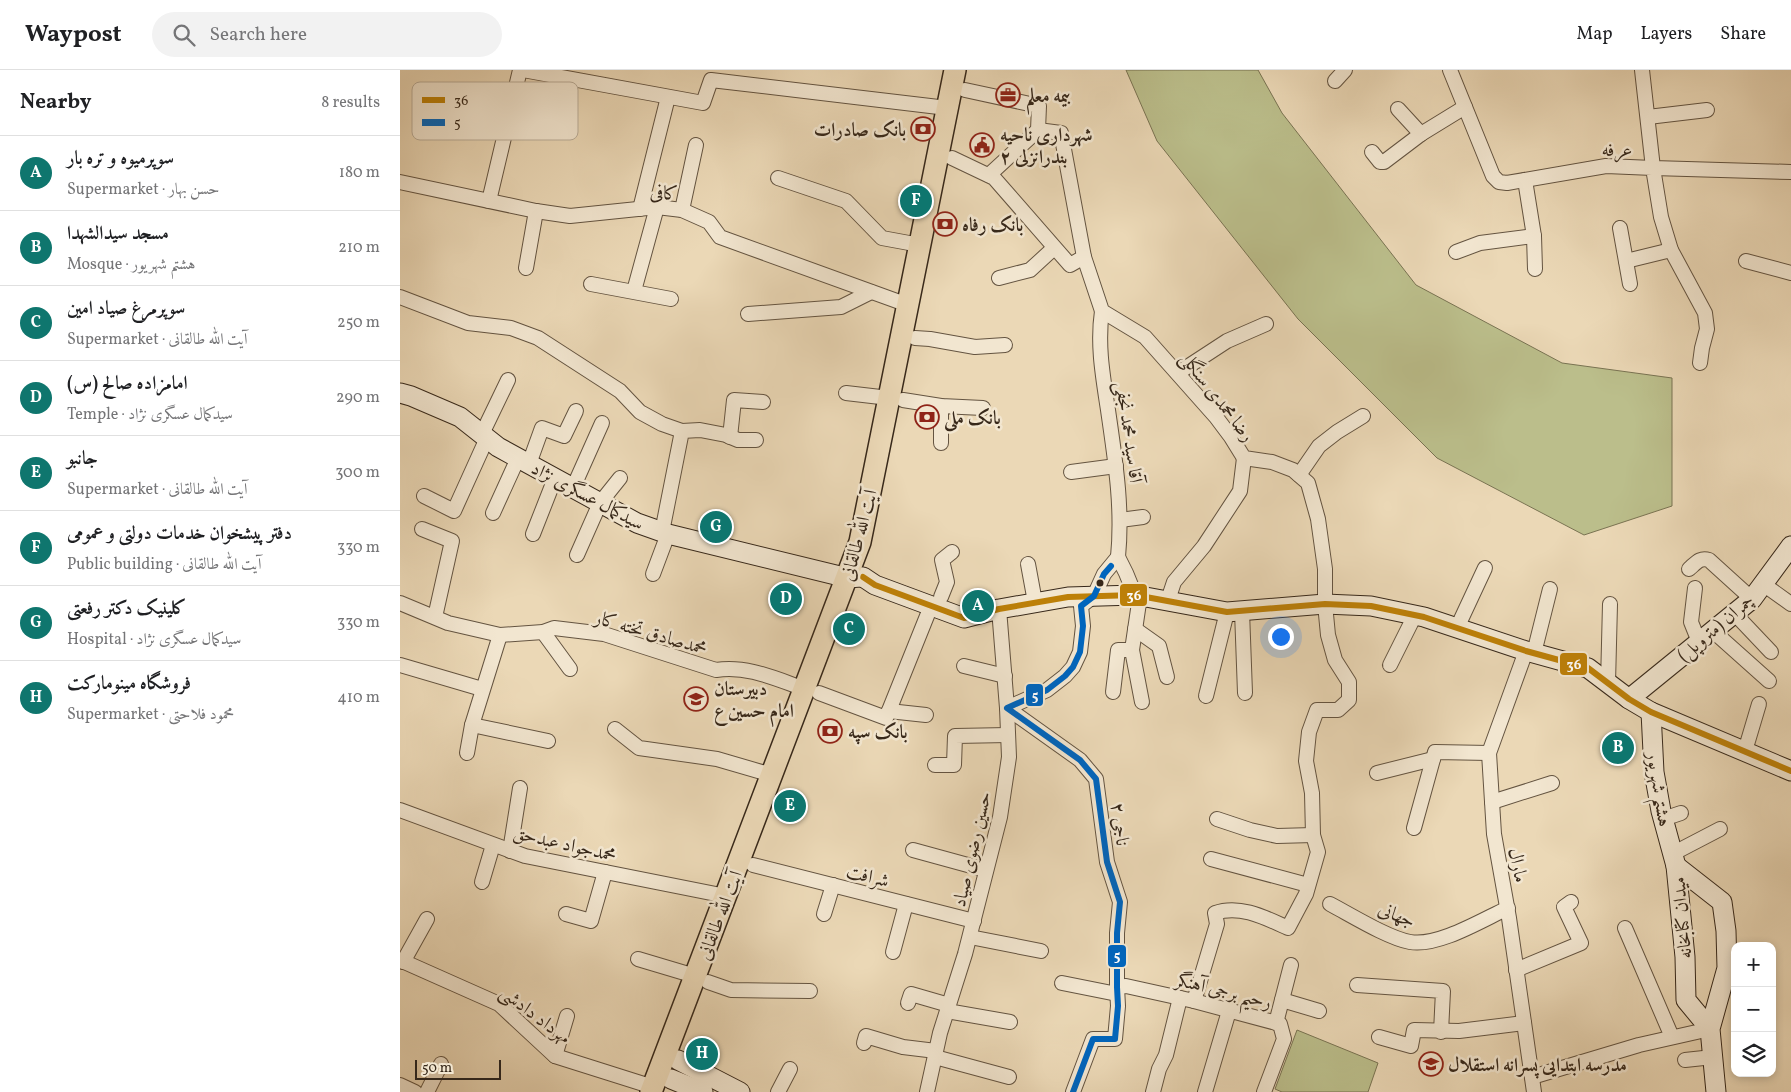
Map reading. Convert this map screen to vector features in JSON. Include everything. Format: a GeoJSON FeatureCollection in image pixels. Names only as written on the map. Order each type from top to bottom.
{"type":"FeatureCollection","features":[{"type":"Feature","properties":{"kind":"main road","name":"آیت الله طالقانی"},"geometry":{"type":"LineString","coordinates":[[896,399],[915,338],[952,158],[961,95],[955,70]]}},
{"type":"Feature","properties":{"kind":"main road","name":"آیت الله طالقانی"},"geometry":{"type":"LineString","coordinates":[[663,1080],[702,979],[753,865],[812,691],[855,577],[874,545],[908,305],[920,245],[961,95]]}},
{"type":"Feature","properties":{"kind":"main road","name":"آیت الله طالقانی"},"geometry":{"type":"LineString","coordinates":[[702,979],[726,896],[772,775],[812,691]]}},
{"type":"Feature","properties":{"kind":"street"},"geometry":{"type":"LineString","coordinates":[[521,70],[575,75],[703,104],[711,80],[961,95],[1039,106],[1038,130],[989,175]]}},
{"type":"Feature","properties":{"kind":"street","name":"عرفه"},"geometry":{"type":"LineString","coordinates":[[1450,70],[1493,176],[1499,182],[1507,183],[1606,166],[1653,168],[1670,250],[1705,313],[1707,328],[1700,363]]}},
{"type":"Feature","properties":{"kind":"street"},"geometry":{"type":"LineString","coordinates":[[1642,70],[1653,168],[1791,172]]}},
{"type":"Feature","properties":{"kind":"street"},"geometry":{"type":"LineString","coordinates":[[640,209],[668,97]]}},
{"type":"Feature","properties":{"kind":"street"},"geometry":{"type":"LineString","coordinates":[[1372,152],[1380,162],[1384,162],[1420,134],[1465,107]]}},
{"type":"Feature","properties":{"kind":"street"},"geometry":{"type":"LineString","coordinates":[[1398,109],[1420,134]]}},
{"type":"Feature","properties":{"kind":"street"},"geometry":{"type":"LineString","coordinates":[[1648,117],[1708,110]]}},
{"type":"Feature","properties":{"kind":"street"},"geometry":{"type":"LineString","coordinates":[[1038,130],[1061,132],[1084,257],[1102,312]]}},
{"type":"Feature","properties":{"kind":"street"},"geometry":{"type":"LineString","coordinates":[[489,201],[504,140]]}},
{"type":"Feature","properties":{"kind":"street"},"geometry":{"type":"LineString","coordinates":[[682,210],[696,146]]}},
{"type":"Feature","properties":{"kind":"street"},"geometry":{"type":"LineString","coordinates":[[952,158],[994,178],[1070,265],[1084,257]]}},
{"type":"Feature","properties":{"kind":"street"},"geometry":{"type":"LineString","coordinates":[[778,178],[846,201],[882,238],[920,245]]}},
{"type":"Feature","properties":{"kind":"street"},"geometry":{"type":"LineString","coordinates":[[1525,180],[1534,236],[1535,269]]}},
{"type":"Feature","properties":{"kind":"street","name":"کافی"},"geometry":{"type":"LineString","coordinates":[[400,182],[536,211],[570,216],[657,207],[682,210],[709,222],[720,237],[908,305]]}},
{"type":"Feature","properties":{"kind":"street"},"geometry":{"type":"LineString","coordinates":[[634,291],[657,207]]}},
{"type":"Feature","properties":{"kind":"street"},"geometry":{"type":"LineString","coordinates":[[526,268],[536,211]]}},
{"type":"Feature","properties":{"kind":"street"},"geometry":{"type":"LineString","coordinates":[[1620,228],[1630,284]]}},
{"type":"Feature","properties":{"kind":"street"},"geometry":{"type":"LineString","coordinates":[[1456,252],[1480,243],[1534,236]]}},
{"type":"Feature","properties":{"kind":"street"},"geometry":{"type":"LineString","coordinates":[[999,278],[1030,270],[1054,248]]}},
{"type":"Feature","properties":{"kind":"street"},"geometry":{"type":"LineString","coordinates":[[1626,261],[1670,250]]}},
{"type":"Feature","properties":{"kind":"street"},"geometry":{"type":"LineString","coordinates":[[1746,261],[1791,273]]}},
{"type":"Feature","properties":{"kind":"street"},"geometry":{"type":"LineString","coordinates":[[591,284],[671,299]]}},
{"type":"Feature","properties":{"kind":"street"},"geometry":{"type":"LineString","coordinates":[[748,314],[841,307],[871,292]]}},
{"type":"Feature","properties":{"kind":"street"},"geometry":{"type":"LineString","coordinates":[[400,297],[468,323],[511,328],[538,338],[620,391],[640,412],[662,424],[682,431],[700,430],[738,440],[756,440]]}},
{"type":"Feature","properties":{"kind":"street","name":"رضا محمدی سنگلی"},"geometry":{"type":"LineString","coordinates":[[1102,312],[1145,337],[1221,424],[1244,458],[1272,462],[1293,470],[1299,475]]}},
{"type":"Feature","properties":{"kind":"street","name":"آقا سید محمد نجفی"},"geometry":{"type":"LineString","coordinates":[[1102,312],[1100,355],[1116,466],[1120,520],[1118,558]]}},
{"type":"Feature","properties":{"kind":"street"},"geometry":{"type":"LineString","coordinates":[[1178,373],[1227,341],[1266,324]]}},
{"type":"Feature","properties":{"kind":"street"},"geometry":{"type":"LineString","coordinates":[[915,338],[975,347],[1006,345]]}},
{"type":"Feature","properties":{"kind":"street"},"geometry":{"type":"LineString","coordinates":[[424,496],[454,512],[508,380]]}},
{"type":"Feature","properties":{"kind":"street","name":"سیدکمال عسگری نژاد"},"geometry":{"type":"LineString","coordinates":[[400,393],[460,417],[484,436],[524,461],[637,523],[665,533],[855,577],[875,585],[936,601],[964,618],[1036,602],[1068,597],[1094,596],[1138,595],[1234,611],[1324,604],[1371,606],[1415,615],[1530,652],[1588,668],[1629,699],[1651,712],[1791,772]]}},
{"type":"Feature","properties":{"kind":"street"},"geometry":{"type":"LineString","coordinates":[[846,393],[941,406],[983,408]]}},
{"type":"Feature","properties":{"kind":"street"},"geometry":{"type":"LineString","coordinates":[[730,437],[734,400],[764,402]]}},
{"type":"Feature","properties":{"kind":"street"},"geometry":{"type":"LineString","coordinates":[[941,406],[941,443]]}},
{"type":"Feature","properties":{"kind":"street"},"geometry":{"type":"LineString","coordinates":[[494,513],[542,428],[564,436],[576,411]]}},
{"type":"Feature","properties":{"kind":"street"},"geometry":{"type":"LineString","coordinates":[[1194,1001],[1217,924],[1215,913],[1224,910],[1244,911],[1288,928],[1306,894],[1318,852],[1313,835],[1312,793],[1306,761],[1309,732],[1317,710],[1338,710],[1349,700],[1350,682],[1335,660],[1328,635],[1324,604],[1325,569],[1314,502],[1308,483],[1299,475],[1319,446],[1337,432],[1364,416]]}},
{"type":"Feature","properties":{"kind":"street"},"geometry":{"type":"LineString","coordinates":[[573,488],[602,423]]}},
{"type":"Feature","properties":{"kind":"street"},"geometry":{"type":"LineString","coordinates":[[653,574],[665,533],[682,431]]}},
{"type":"Feature","properties":{"kind":"street"},"geometry":{"type":"LineString","coordinates":[[1168,600],[1174,582],[1204,546],[1240,492],[1244,458]]}},
{"type":"Feature","properties":{"kind":"street"},"geometry":{"type":"LineString","coordinates":[[1071,472],[1116,466]]}},
{"type":"Feature","properties":{"kind":"street"},"geometry":{"type":"LineString","coordinates":[[533,534],[555,478]]}},
{"type":"Feature","properties":{"kind":"street"},"geometry":{"type":"LineString","coordinates":[[577,555],[600,503],[620,478]]}},
{"type":"Feature","properties":{"kind":"street"},"geometry":{"type":"LineString","coordinates":[[1120,520],[1143,517]]}},
{"type":"Feature","properties":{"kind":"street"},"geometry":{"type":"LineString","coordinates":[[422,529],[452,541],[435,617]]}},
{"type":"Feature","properties":{"kind":"street","name":"چمران (متروپل)"},"geometry":{"type":"LineString","coordinates":[[1629,699],[1752,599],[1791,546]]}},
{"type":"Feature","properties":{"kind":"street"},"geometry":{"type":"LineString","coordinates":[[926,715],[889,711],[936,601],[947,582],[942,560],[952,552]]}},
{"type":"Feature","properties":{"kind":"street"},"geometry":{"type":"LineString","coordinates":[[1008,708],[1047,690],[1073,667],[1080,652],[1083,626],[1081,606],[1094,596],[1104,574],[1118,558],[1138,595],[1132,650],[1142,702]]}},
{"type":"Feature","properties":{"kind":"street"},"geometry":{"type":"LineString","coordinates":[[1689,569],[1698,560],[1704,558],[1709,560],[1752,599]]}},
{"type":"Feature","properties":{"kind":"street"},"geometry":{"type":"LineString","coordinates":[[1028,564],[1036,602]]}},
{"type":"Feature","properties":{"kind":"street"},"geometry":{"type":"LineString","coordinates":[[1457,628],[1485,568]]}},
{"type":"Feature","properties":{"kind":"street"},"geometry":{"type":"LineString","coordinates":[[1763,584],[1791,604]]}},
{"type":"Feature","properties":{"kind":"street"},"geometry":{"type":"LineString","coordinates":[[1695,588],[1691,622],[1706,636],[1769,681]]}},
{"type":"Feature","properties":{"kind":"street","name":"مارال"},"geometry":{"type":"LineString","coordinates":[[1534,1092],[1508,908],[1494,834],[1489,753],[1530,652],[1550,589]]}},
{"type":"Feature","properties":{"kind":"street","name":"محمدصادق تخته کار"},"geometry":{"type":"LineString","coordinates":[[400,604],[448,622],[500,635],[542,632],[554,628],[604,634],[716,670],[730,667],[756,672],[886,718],[889,711]]}},
{"type":"Feature","properties":{"kind":"street"},"geometry":{"type":"LineString","coordinates":[[1608,683],[1610,604]]}},
{"type":"Feature","properties":{"kind":"street","name":"حسین رضوی صیاد"},"geometry":{"type":"LineString","coordinates":[[927,1092],[935,1054],[970,936],[1000,817],[1009,757],[1008,708],[999,609]]}},
{"type":"Feature","properties":{"kind":"street"},"geometry":{"type":"LineString","coordinates":[[1234,611],[1245,693]]}},
{"type":"Feature","properties":{"kind":"street"},"geometry":{"type":"LineString","coordinates":[[1206,696],[1234,611]]}},
{"type":"Feature","properties":{"kind":"street"},"geometry":{"type":"LineString","coordinates":[[1734,614],[1771,652]]}},
{"type":"Feature","properties":{"kind":"street"},"geometry":{"type":"LineString","coordinates":[[1390,665],[1415,615]]}},
{"type":"Feature","properties":{"kind":"street"},"geometry":{"type":"LineString","coordinates":[[1135,630],[1159,646],[1167,677]]}},
{"type":"Feature","properties":{"kind":"street"},"geometry":{"type":"LineString","coordinates":[[542,632],[570,669]]}},
{"type":"Feature","properties":{"kind":"street"},"geometry":{"type":"LineString","coordinates":[[466,752],[482,689],[500,635]]}},
{"type":"Feature","properties":{"kind":"street"},"geometry":{"type":"LineString","coordinates":[[1113,692],[1118,650],[1132,650]]}},
{"type":"Feature","properties":{"kind":"street"},"geometry":{"type":"LineString","coordinates":[[400,665],[482,689]]}},
{"type":"Feature","properties":{"kind":"street"},"geometry":{"type":"LineString","coordinates":[[964,666],[1005,676]]}},
{"type":"Feature","properties":{"kind":"street"},"geometry":{"type":"LineString","coordinates":[[1745,751],[1758,704]]}},
{"type":"Feature","properties":{"kind":"street","name":"ناجی ۲"},"geometry":{"type":"LineString","coordinates":[[1008,708],[1080,760],[1096,779],[1108,862],[1120,902],[1117,933],[1118,1006],[1115,1039],[1093,1039],[1074,1092]]}},
{"type":"Feature","properties":{"kind":"street","name":"هشتم شهریور"},"geometry":{"type":"LineString","coordinates":[[1651,712],[1654,772],[1672,816],[1674,860]]}},
{"type":"Feature","properties":{"kind":"street"},"geometry":{"type":"LineString","coordinates":[[472,725],[548,741]]}},
{"type":"Feature","properties":{"kind":"street"},"geometry":{"type":"LineString","coordinates":[[615,729],[639,748],[717,759],[772,775]]}},
{"type":"Feature","properties":{"kind":"street"},"geometry":{"type":"LineString","coordinates":[[935,765],[954,765],[955,736],[1008,734]]}},
{"type":"Feature","properties":{"kind":"street"},"geometry":{"type":"LineString","coordinates":[[1414,828],[1435,752],[1489,753]]}},
{"type":"Feature","properties":{"kind":"street"},"geometry":{"type":"LineString","coordinates":[[1377,773],[1433,759]]}},
{"type":"Feature","properties":{"kind":"street"},"geometry":{"type":"LineString","coordinates":[[1492,802],[1552,783]]}},
{"type":"Feature","properties":{"kind":"street"},"geometry":{"type":"LineString","coordinates":[[510,851],[520,788]]}},
{"type":"Feature","properties":{"kind":"street","name":"محمدجواد عبدحق"},"geometry":{"type":"LineString","coordinates":[[400,810],[525,856],[726,896]]}},
{"type":"Feature","properties":{"kind":"street"},"geometry":{"type":"LineString","coordinates":[[1217,819],[1250,830],[1277,836],[1313,835]]}},
{"type":"Feature","properties":{"kind":"street"},"geometry":{"type":"LineString","coordinates":[[1674,860],[1720,829]]}},
{"type":"Feature","properties":{"kind":"street"},"geometry":{"type":"LineString","coordinates":[[482,882],[493,845]]}},
{"type":"Feature","properties":{"kind":"street"},"geometry":{"type":"LineString","coordinates":[[913,850],[986,870]]}},
{"type":"Feature","properties":{"kind":"street"},"geometry":{"type":"LineString","coordinates":[[1211,859],[1308,885]]}},
{"type":"Feature","properties":{"kind":"street","name":"میدان کتابخانه"},"geometry":{"type":"LineString","coordinates":[[1674,860],[1722,902],[1726,931],[1727,968],[1710,1029]]}},
{"type":"Feature","properties":{"kind":"street","name":"میدان کتابخانه"},"geometry":{"type":"LineString","coordinates":[[1674,860],[1685,957],[1686,1000],[1710,1029]]}},
{"type":"Feature","properties":{"kind":"street","name":"شرافت"},"geometry":{"type":"LineString","coordinates":[[753,865],[974,921]]}},
{"type":"Feature","properties":{"kind":"street"},"geometry":{"type":"LineString","coordinates":[[566,914],[591,921],[605,872]]}},
{"type":"Feature","properties":{"kind":"street"},"geometry":{"type":"LineString","coordinates":[[824,914],[832,885]]}},
{"type":"Feature","properties":{"kind":"street"},"geometry":{"type":"LineString","coordinates":[[1516,970],[1581,943],[1564,907],[1571,902]]}},
{"type":"Feature","properties":{"kind":"street"},"geometry":{"type":"LineString","coordinates":[[893,952],[906,904]]}},
{"type":"Feature","properties":{"kind":"street","name":"جهانی"},"geometry":{"type":"LineString","coordinates":[[1330,904],[1398,938],[1412,942],[1430,942],[1508,908]]}},
{"type":"Feature","properties":{"kind":"street"},"geometry":{"type":"LineString","coordinates":[[402,961],[427,919]]}},
{"type":"Feature","properties":{"kind":"street"},"geometry":{"type":"LineString","coordinates":[[1625,928],[1672,1037]]}},
{"type":"Feature","properties":{"kind":"street"},"geometry":{"type":"LineString","coordinates":[[970,936],[1041,951]]}},
{"type":"Feature","properties":{"kind":"street"},"geometry":{"type":"LineString","coordinates":[[638,959],[731,990],[810,990]]}},
{"type":"Feature","properties":{"kind":"street","name":"مهرداد دادشی"},"geometry":{"type":"LineString","coordinates":[[402,961],[499,1004],[555,1056],[663,1080]]}},
{"type":"Feature","properties":{"kind":"street"},"geometry":{"type":"LineString","coordinates":[[1276,1023],[1291,965]]}},
{"type":"Feature","properties":{"kind":"street","name":"رحیم برجی آهنگر"},"geometry":{"type":"LineString","coordinates":[[1062,983],[1117,991],[1126,986],[1194,1001],[1280,1024],[1284,1039],[1264,1092]]}},
{"type":"Feature","properties":{"kind":"street"},"geometry":{"type":"LineString","coordinates":[[1358,985],[1443,991],[1441,1032]]}},
{"type":"Feature","properties":{"kind":"street"},"geometry":{"type":"LineString","coordinates":[[908,1003],[911,994],[948,1008],[1010,1022]]}},
{"type":"Feature","properties":{"kind":"street"},"geometry":{"type":"LineString","coordinates":[[1153,1092],[1159,1070],[1166,1056],[1180,998]]}},
{"type":"Feature","properties":{"kind":"street"},"geometry":{"type":"LineString","coordinates":[[1282,1000],[1319,1011]]}},
{"type":"Feature","properties":{"kind":"street"},"geometry":{"type":"LineString","coordinates":[[1205,1092],[1229,1011]]}},
{"type":"Feature","properties":{"kind":"street"},"geometry":{"type":"LineString","coordinates":[[555,1056],[567,1016]]}},
{"type":"Feature","properties":{"kind":"street"},"geometry":{"type":"LineString","coordinates":[[1379,1037],[1411,1046],[1414,1030],[1459,1032],[1524,1023]]}},
{"type":"Feature","properties":{"kind":"street"},"geometry":{"type":"LineString","coordinates":[[1532,1077],[1639,1045],[1710,1029],[1716,1092]]}},
{"type":"Feature","properties":{"kind":"street"},"geometry":{"type":"LineString","coordinates":[[864,1043],[866,1036],[935,1054],[1009,1077]]}},
{"type":"Feature","properties":{"kind":"street"},"geometry":{"type":"LineString","coordinates":[[1685,1060],[1713,1057]]}},
{"type":"Feature","properties":{"kind":"street"},"geometry":{"type":"LineString","coordinates":[[427,1092],[441,1064]]}},
{"type":"Feature","properties":{"kind":"street"},"geometry":{"type":"LineString","coordinates":[[778,1092],[790,1069]]}},
{"type":"Feature","properties":{"kind":"street"},"geometry":{"type":"LineString","coordinates":[[663,1080],[703,1092]]}},
{"type":"Feature","properties":{"kind":"street"},"geometry":{"type":"LineString","coordinates":[[663,1080],[740,1092]]}},
{"type":"Feature","properties":{"kind":"street"},"geometry":{"type":"LineString","coordinates":[[400,1085],[415,1092]]}},
{"type":"Feature","properties":{"kind":"green space"},"geometry":{"type":"Polygon","coordinates":[[[1126,70],[1258,70],[1282,113],[1416,285],[1562,363],[1672,378],[1672,506],[1584,535],[1437,458],[1298,319],[1157,141],[1126,70]]]}},
{"type":"Feature","properties":{"kind":"green space"},"geometry":{"type":"Polygon","coordinates":[[[1297,1030],[1378,1063],[1368,1092],[1282,1092],[1275,1089],[1297,1030]]]}},
{"type":"Feature","properties":{"kind":"transit line","name":"5"},"geometry":{"type":"LineString","coordinates":[[1073,1092],[1093,1039],[1115,1039],[1118,1006],[1117,933],[1120,902],[1107,862],[1096,779],[1080,760],[1007,708],[1047,690],[1073,667],[1080,652],[1083,626],[1081,606],[1094,596],[1104,574],[1111,566]]}},
{"type":"Feature","properties":{"kind":"transit line","name":"36"},"geometry":{"type":"LineString","coordinates":[[863,577],[875,585],[964,618],[999,609],[1068,597],[1135,595],[1227,612],[1325,604],[1371,606],[1424,617],[1526,651],[1588,668],[1629,699],[1651,712],[1791,771]]}},
{"type":"Feature","properties":{"kind":"place","name":"بیمه معلم"},"geometry":{"type":"Point","coordinates":[1008,95]}},
{"type":"Feature","properties":{"kind":"place","name":"بانک صادرات"},"geometry":{"type":"Point","coordinates":[923,129]}},
{"type":"Feature","properties":{"kind":"place","name":"شهرداری ناحیه ۲ بندرانزلی"},"geometry":{"type":"Point","coordinates":[982,145]}},
{"type":"Feature","properties":{"kind":"place","name":"دفتر پیشخوان خدمات دولتی و عمومی"},"geometry":{"type":"Point","coordinates":[916,201]}},
{"type":"Feature","properties":{"kind":"place","name":"بانک رفاه"},"geometry":{"type":"Point","coordinates":[945,224]}},
{"type":"Feature","properties":{"kind":"place","name":"بانک ملی"},"geometry":{"type":"Point","coordinates":[927,417]}},
{"type":"Feature","properties":{"kind":"place","name":"کلینیک دکتر رفعتی"},"geometry":{"type":"Point","coordinates":[716,527]}},
{"type":"Feature","properties":{"kind":"place","name":"امامزاده صالح (س)"},"geometry":{"type":"Point","coordinates":[786,599]}},
{"type":"Feature","properties":{"kind":"place","name":"سوپرمیوه و تره بار"},"geometry":{"type":"Point","coordinates":[978,606]}},
{"type":"Feature","properties":{"kind":"place","name":"سوپرمرغ صیاد امین"},"geometry":{"type":"Point","coordinates":[849,629]}},
{"type":"Feature","properties":{"kind":"place","name":"دبیرستان امام حسین ع"},"geometry":{"type":"Point","coordinates":[696,699]}},
{"type":"Feature","properties":{"kind":"place","name":"بانک سپه"},"geometry":{"type":"Point","coordinates":[830,731]}},
{"type":"Feature","properties":{"kind":"place","name":"مسجد سیدالشهدا"},"geometry":{"type":"Point","coordinates":[1618,748]}},
{"type":"Feature","properties":{"kind":"place","name":"جانبو"},"geometry":{"type":"Point","coordinates":[790,806]}},
{"type":"Feature","properties":{"kind":"place","name":"فروشگاه مینومارکت"},"geometry":{"type":"Point","coordinates":[702,1054]}},
{"type":"Feature","properties":{"kind":"place","name":"مدرسه ابتدایی پسرانه استقلال"},"geometry":{"type":"Point","coordinates":[1431,1064]}}]}
